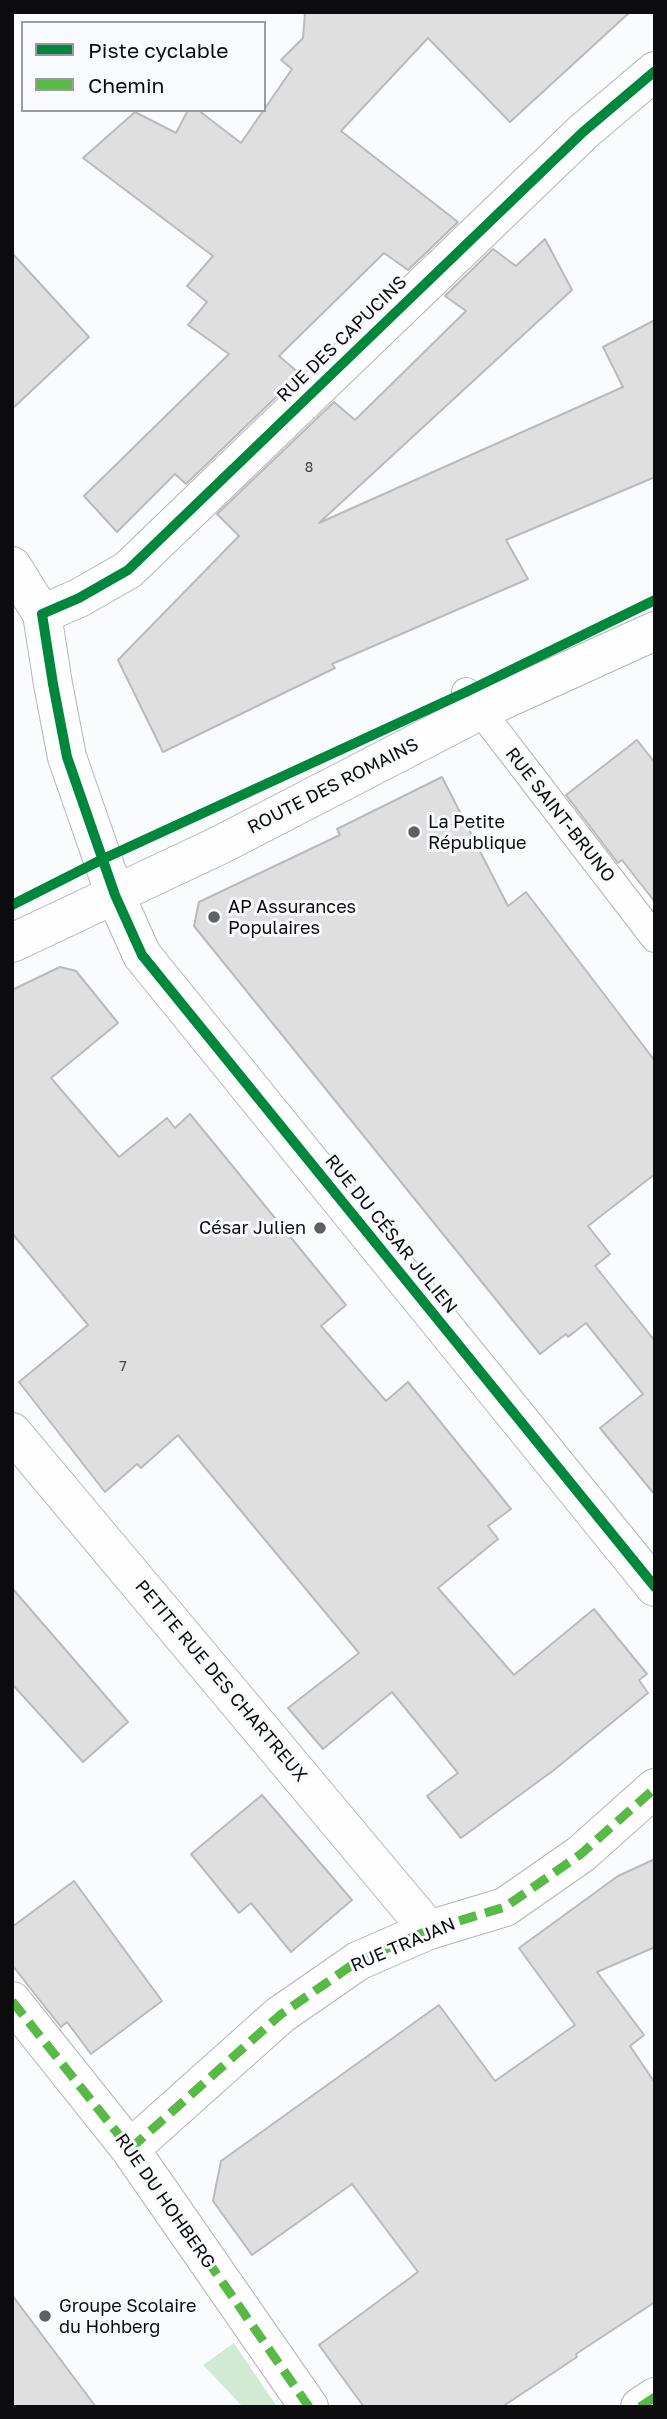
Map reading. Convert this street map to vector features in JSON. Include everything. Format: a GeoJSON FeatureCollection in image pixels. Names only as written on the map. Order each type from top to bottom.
{"type":"FeatureCollection","features":[{"type":"Feature","properties":{"kind":"street","name":"RUE DES CAPUCINS"},"geometry":{"type":"LineString","coordinates":[[42,614],[79,598],[128,570],[583,132],[655,71]]}},
{"type":"Feature","properties":{"kind":"street"},"geometry":{"type":"LineString","coordinates":[[12,566],[42,614]]}},
{"type":"Feature","properties":{"kind":"street","name":"RUE DU CÉSAR JULIEN"},"geometry":{"type":"LineString","coordinates":[[42,614],[52,684],[68,757],[115,895],[142,955],[655,1587]]}},
{"type":"Feature","properties":{"kind":"street","name":"ROUTE DES ROMAINS"},"geometry":{"type":"LineString","coordinates":[[12,943],[220,845],[472,701],[655,631]]}},
{"type":"Feature","properties":{"kind":"street","name":"PETITE RUE DES CHARTREUX"},"geometry":{"type":"LineString","coordinates":[[12,1432],[429,1930]]}},
{"type":"Feature","properties":{"kind":"street","name":"RUE TRAJAN"},"geometry":{"type":"LineString","coordinates":[[130,2149],[280,2015],[358,1961],[429,1930],[505,1907],[581,1854],[655,1788]]}},
{"type":"Feature","properties":{"kind":"street","name":"RUE DU HOHBERG"},"geometry":{"type":"LineString","coordinates":[[12,2001],[130,2149],[309,2407]]}},
{"type":"Feature","properties":{"kind":"street"},"geometry":{"type":"LineString","coordinates":[[640,2407],[655,2397]]}},
{"type":"Feature","properties":{"kind":"lane","name":"RUE SAINT-BRUNO"},"geometry":{"type":"LineString","coordinates":[[472,701],[655,938]]}},
{"type":"Feature","properties":{"kind":"green space"},"geometry":{"type":"Polygon","coordinates":[[[234,2343],[277,2407],[243,2407],[203,2365],[234,2343]]]}},
{"type":"Feature","properties":{"kind":"building"},"geometry":{"type":"Polygon","coordinates":[[[305,12],[630,12],[510,122],[428,38],[341,131],[458,222],[408,270],[384,253],[279,356],[300,374],[186,484],[175,474],[117,532],[84,496],[229,354],[188,325],[207,302],[187,286],[213,256],[83,158],[135,112],[176,133],[187,112],[201,112],[241,143],[262,112],[266,112],[266,107],[292,69],[281,60],[303,38],[305,12]]]}},
{"type":"Feature","properties":{"kind":"building"},"geometry":{"type":"Polygon","coordinates":[[[545,239],[572,290],[319,523],[623,387],[603,347],[655,320],[655,477],[506,540],[528,579],[332,664],[335,668],[163,752],[118,660],[239,536],[217,514],[334,402],[355,420],[466,311],[445,296],[493,249],[516,266],[545,239]]]}},
{"type":"Feature","properties":{"kind":"building"},"geometry":{"type":"Polygon","coordinates":[[[12,253],[89,337],[12,409],[12,253]]]}},
{"type":"Feature","properties":{"kind":"building"},"geometry":{"type":"Polygon","coordinates":[[[637,740],[655,763],[655,902],[622,860],[618,863],[566,795],[637,740]]]}},
{"type":"Feature","properties":{"kind":"building"},"geometry":{"type":"Polygon","coordinates":[[[442,777],[508,906],[526,892],[655,1061],[655,1174],[588,1226],[610,1254],[595,1266],[655,1341],[655,1495],[600,1428],[643,1394],[586,1323],[540,1354],[194,926],[199,902],[340,835],[337,829],[442,777]]]}},
{"type":"Feature","properties":{"kind":"building"},"geometry":{"type":"Polygon","coordinates":[[[60,967],[76,971],[118,1023],[51,1078],[119,1157],[167,1118],[175,1128],[190,1114],[346,1305],[321,1326],[386,1401],[408,1382],[511,1509],[488,1526],[498,1539],[438,1588],[514,1675],[594,1609],[647,1674],[639,1680],[648,1693],[554,1770],[461,1838],[427,1796],[458,1773],[392,1692],[323,1749],[288,1708],[359,1653],[178,1435],[141,1468],[137,1464],[105,1492],[19,1382],[88,1325],[12,1233],[12,990],[60,967]]]}},
{"type":"Feature","properties":{"kind":"building"},"geometry":{"type":"Polygon","coordinates":[[[12,1588],[128,1722],[83,1762],[12,1684],[12,1588]]]}},
{"type":"Feature","properties":{"kind":"building"},"geometry":{"type":"Polygon","coordinates":[[[262,1795],[352,1900],[291,1952],[251,1903],[239,1913],[191,1854],[262,1795]]]}},
{"type":"Feature","properties":{"kind":"building"},"geometry":{"type":"Polygon","coordinates":[[[655,1859],[655,1947],[597,1972],[644,2035],[630,2046],[655,2083],[655,2302],[502,2407],[364,2407],[319,2345],[418,2272],[352,2184],[252,2255],[213,2201],[221,2161],[439,2005],[495,2081],[575,2025],[519,1948],[618,1876],[655,1859]]]}},
{"type":"Feature","properties":{"kind":"building"},"geometry":{"type":"Polygon","coordinates":[[[74,1881],[162,2001],[91,2054],[67,2022],[61,2027],[12,1965],[12,1927],[74,1881]]]}},
{"type":"Feature","properties":{"kind":"building"},"geometry":{"type":"Polygon","coordinates":[[[12,2295],[96,2407],[12,2407],[12,2295]]]}},
{"type":"Feature","properties":{"kind":"marked path"},"geometry":{"type":"LineString","coordinates":[[130,2149],[280,2015],[358,1961],[429,1930],[505,1907],[581,1854],[655,1788]]}},
{"type":"Feature","properties":{"kind":"marked path"},"geometry":{"type":"LineString","coordinates":[[12,2001],[130,2149],[309,2407]]}},
{"type":"Feature","properties":{"kind":"marked path"},"geometry":{"type":"LineString","coordinates":[[640,2407],[655,2397]]}},
{"type":"Feature","properties":{"kind":"cycle path"},"geometry":{"type":"LineString","coordinates":[[655,71],[583,132],[128,570],[79,598],[42,614],[67,757],[115,895],[142,955],[655,1587]]}},
{"type":"Feature","properties":{"kind":"cycle path"},"geometry":{"type":"LineString","coordinates":[[12,905],[103,859],[466,692],[655,600]]}},
{"type":"Feature","properties":{"kind":"place","name":"La Petite République"},"geometry":{"type":"Point","coordinates":[414,832]}},
{"type":"Feature","properties":{"kind":"place","name":"AP Assurances Populaires"},"geometry":{"type":"Point","coordinates":[214,917]}},
{"type":"Feature","properties":{"kind":"place","name":"César Julien"},"geometry":{"type":"Point","coordinates":[320,1228]}},
{"type":"Feature","properties":{"kind":"place","name":"Groupe Scolaire du Hohberg"},"geometry":{"type":"Point","coordinates":[45,2316]}}]}
